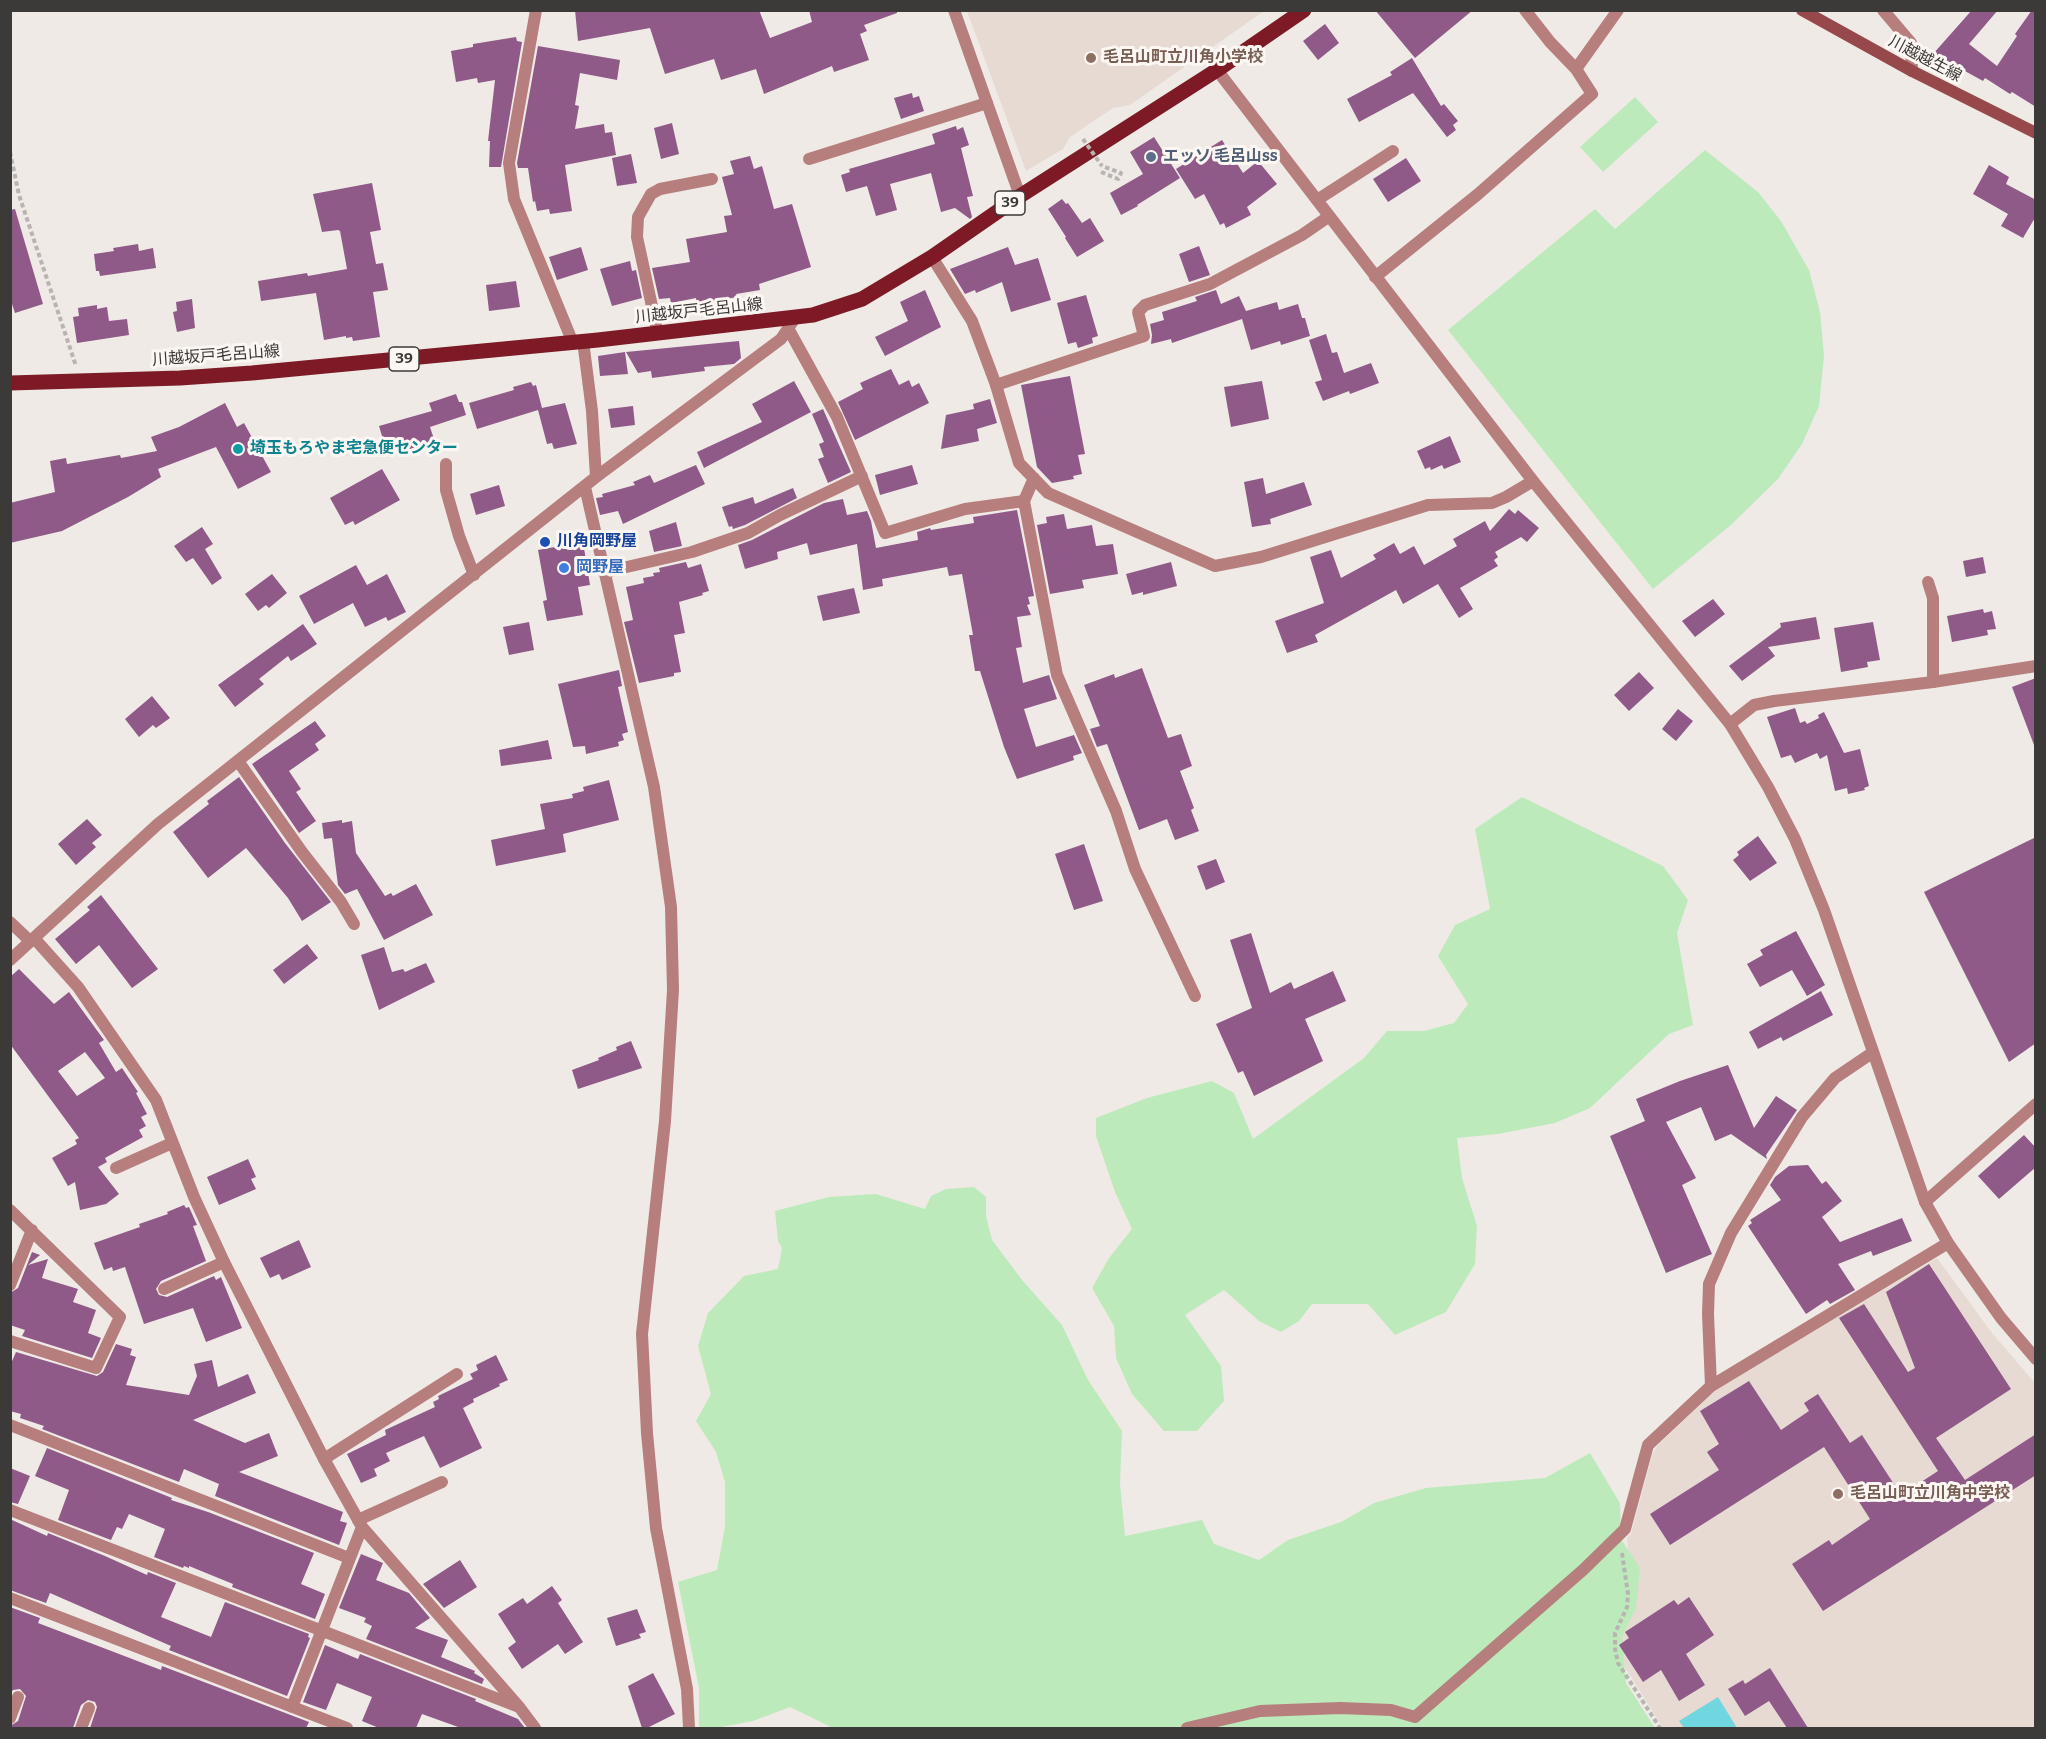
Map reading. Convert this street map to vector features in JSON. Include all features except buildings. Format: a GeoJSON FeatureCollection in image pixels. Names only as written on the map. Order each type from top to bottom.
{"type":"FeatureCollection","features":[{"type":"Feature","properties":{"kind":"main road","name":"川越坂戸毛呂山線"},"geometry":{"type":"LineString","coordinates":[[10,383],[180,378],[252,373],[657,334],[792,324],[862,298],[932,257],[1020,196],[1217,70],[1304,10]]}},
{"type":"Feature","properties":{"kind":"main road","name":"川越越生線"},"geometry":{"type":"LineString","coordinates":[[1802,10],[1912,71],[2036,133]]}},
{"type":"Feature","properties":{"kind":"street"},"geometry":{"type":"LineString","coordinates":[[536,10],[509,163],[514,199],[578,342],[592,411],[596,477]]}},
{"type":"Feature","properties":{"kind":"street"},"geometry":{"type":"LineString","coordinates":[[954,10],[1020,196]]}},
{"type":"Feature","properties":{"kind":"street"},"geometry":{"type":"LineString","coordinates":[[1375,277],[1477,195],[1592,93],[1576,69],[1550,42],[1525,10]]}},
{"type":"Feature","properties":{"kind":"street"},"geometry":{"type":"LineString","coordinates":[[1576,69],[1618,10]]}},
{"type":"Feature","properties":{"kind":"street"},"geometry":{"type":"LineString","coordinates":[[1883,10],[1911,43],[1912,71]]}},
{"type":"Feature","properties":{"kind":"street"},"geometry":{"type":"LineString","coordinates":[[1217,70],[1533,481],[1730,724],[1768,787],[1795,839],[1824,910],[1925,1202],[1948,1243],[2001,1318],[2036,1359]]}},
{"type":"Feature","properties":{"kind":"street"},"geometry":{"type":"LineString","coordinates":[[810,159],[987,103]]}},
{"type":"Feature","properties":{"kind":"street"},"geometry":{"type":"LineString","coordinates":[[1317,200],[1393,151]]}},
{"type":"Feature","properties":{"kind":"street"},"geometry":{"type":"LineString","coordinates":[[657,334],[637,237],[638,217],[651,194],[660,189],[712,179]]}},
{"type":"Feature","properties":{"kind":"street"},"geometry":{"type":"LineString","coordinates":[[996,385],[1144,336],[1138,312],[1145,305],[1210,284],[1302,235],[1328,217]]}},
{"type":"Feature","properties":{"kind":"street"},"geometry":{"type":"LineString","coordinates":[[932,257],[972,321],[996,385],[1019,463],[1048,493],[1215,566],[1261,557],[1428,505],[1492,503],[1533,481]]}},
{"type":"Feature","properties":{"kind":"street"},"geometry":{"type":"LineString","coordinates":[[792,324],[837,417],[885,533],[965,509],[1024,501]]}},
{"type":"Feature","properties":{"kind":"street"},"geometry":{"type":"LineString","coordinates":[[10,960],[158,824],[596,477],[782,339],[792,324]]}},
{"type":"Feature","properties":{"kind":"street"},"geometry":{"type":"LineString","coordinates":[[446,464],[446,490],[459,536],[474,575]]}},
{"type":"Feature","properties":{"kind":"street"},"geometry":{"type":"LineString","coordinates":[[605,572],[692,552],[748,533],[862,476]]}},
{"type":"Feature","properties":{"kind":"street"},"geometry":{"type":"LineString","coordinates":[[1034,478],[1024,501],[1057,675],[1116,811],[1135,869],[1195,996]]}},
{"type":"Feature","properties":{"kind":"street"},"geometry":{"type":"LineString","coordinates":[[585,487],[654,787],[671,907],[673,990],[667,1085],[642,1334],[647,1432],[656,1528],[687,1689],[689,1728]]}},
{"type":"Feature","properties":{"kind":"street"},"geometry":{"type":"LineString","coordinates":[[1928,582],[1933,598],[1933,682]]}},
{"type":"Feature","properties":{"kind":"street"},"geometry":{"type":"LineString","coordinates":[[1730,724],[1754,705],[1774,701],[1933,682],[2036,666]]}},
{"type":"Feature","properties":{"kind":"street"},"geometry":{"type":"LineString","coordinates":[[237,761],[341,902],[354,924]]}},
{"type":"Feature","properties":{"kind":"street"},"geometry":{"type":"LineString","coordinates":[[10,922],[32,939],[78,987],[156,1100],[224,1263],[324,1460],[360,1524],[535,1728]]}},
{"type":"Feature","properties":{"kind":"street"},"geometry":{"type":"LineString","coordinates":[[1711,1386],[1709,1284],[1731,1233],[1802,1117],[1835,1078],[1872,1053]]}},
{"type":"Feature","properties":{"kind":"street"},"geometry":{"type":"LineString","coordinates":[[1925,1202],[2036,1104]]}},
{"type":"Feature","properties":{"kind":"street"},"geometry":{"type":"LineString","coordinates":[[116,1168],[172,1143]]}},
{"type":"Feature","properties":{"kind":"street"},"geometry":{"type":"LineString","coordinates":[[10,1210],[120,1317],[96,1368],[10,1341]]}},
{"type":"Feature","properties":{"kind":"street"},"geometry":{"type":"LineString","coordinates":[[10,1285],[32,1230]]}},
{"type":"Feature","properties":{"kind":"street"},"geometry":{"type":"LineString","coordinates":[[1187,1728],[1260,1711],[1340,1708],[1392,1710],[1415,1717],[1582,1570],[1625,1529],[1648,1446],[1711,1386],[1948,1243]]}},
{"type":"Feature","properties":{"kind":"street"},"geometry":{"type":"LineString","coordinates":[[164,1289],[224,1263]]}},
{"type":"Feature","properties":{"kind":"street"},"geometry":{"type":"LineString","coordinates":[[324,1460],[457,1374]]}},
{"type":"Feature","properties":{"kind":"street"},"geometry":{"type":"LineString","coordinates":[[10,1425],[349,1558]]}},
{"type":"Feature","properties":{"kind":"street"},"geometry":{"type":"LineString","coordinates":[[292,1707],[360,1524],[442,1482]]}},
{"type":"Feature","properties":{"kind":"street"},"geometry":{"type":"LineString","coordinates":[[10,1510],[520,1708]]}},
{"type":"Feature","properties":{"kind":"street"},"geometry":{"type":"LineString","coordinates":[[10,1598],[346,1728]]}},
{"type":"Feature","properties":{"kind":"street"},"geometry":{"type":"LineString","coordinates":[[10,1718],[18,1697]]}},
{"type":"Feature","properties":{"kind":"street"},"geometry":{"type":"LineString","coordinates":[[81,1728],[89,1708]]}},
{"type":"Feature","properties":{"kind":"path"},"geometry":{"type":"LineString","coordinates":[[1083,139],[1102,166],[1121,173],[1118,179],[1101,172]]}},
{"type":"Feature","properties":{"kind":"path"},"geometry":{"type":"LineString","coordinates":[[10,152],[19,195],[81,381]]}},
{"type":"Feature","properties":{"kind":"path"},"geometry":{"type":"LineString","coordinates":[[1619,1535],[1628,1594],[1627,1606],[1615,1633],[1615,1649],[1618,1663],[1660,1728]]}},
{"type":"Feature","properties":{"kind":"shaded area","name":"毛呂山町立川角小学校"},"geometry":{"type":"Polygon","coordinates":[[[967,10],[1264,11],[1130,105],[1113,108],[1070,137],[1063,149],[1026,171],[967,10]]]}},
{"type":"Feature","properties":{"kind":"shaded area","name":"毛呂山町立川角中学校"},"geometry":{"type":"Polygon","coordinates":[[[1937,1258],[1992,1333],[2035,1383],[2035,1728],[1663,1728],[1621,1661],[1620,1633],[1632,1599],[1627,1538],[1631,1534],[1652,1455],[1658,1445],[1718,1388],[1937,1258]]]}},
{"type":"Feature","properties":{"kind":"green space"},"geometry":{"type":"Polygon","coordinates":[[[1635,97],[1658,122],[1603,172],[1580,147],[1635,97]]]}},
{"type":"Feature","properties":{"kind":"green space"},"geometry":{"type":"Polygon","coordinates":[[[1705,150],[1758,192],[1781,221],[1809,270],[1820,312],[1824,356],[1819,406],[1802,444],[1778,479],[1732,524],[1653,589],[1448,330],[1595,209],[1615,229],[1705,150]]]}},
{"type":"Feature","properties":{"kind":"green space"},"geometry":{"type":"Polygon","coordinates":[[[1522,797],[1663,866],[1688,900],[1677,933],[1693,1025],[1669,1034],[1590,1108],[1555,1123],[1498,1134],[1457,1138],[1462,1178],[1477,1226],[1475,1264],[1446,1312],[1395,1335],[1368,1304],[1312,1304],[1299,1321],[1281,1332],[1259,1321],[1224,1290],[1185,1315],[1221,1366],[1224,1401],[1197,1431],[1164,1431],[1132,1394],[1116,1358],[1114,1326],[1092,1288],[1109,1258],[1132,1229],[1115,1192],[1096,1136],[1096,1118],[1147,1098],[1212,1081],[1234,1093],[1253,1139],[1364,1058],[1387,1031],[1424,1031],[1454,1023],[1468,1004],[1438,956],[1455,925],[1490,909],[1475,829],[1522,797]]]}},
{"type":"Feature","properties":{"kind":"green space"},"geometry":{"type":"Polygon","coordinates":[[[974,1187],[986,1197],[986,1216],[992,1240],[1022,1280],[1062,1325],[1088,1380],[1122,1431],[1120,1484],[1125,1536],[1202,1520],[1214,1544],[1259,1560],[1288,1540],[1341,1522],[1374,1503],[1426,1488],[1545,1478],[1590,1453],[1620,1503],[1621,1539],[1640,1568],[1636,1608],[1622,1637],[1626,1683],[1655,1728],[833,1728],[790,1707],[753,1721],[716,1728],[699,1728],[699,1688],[678,1582],[717,1570],[725,1527],[725,1482],[716,1452],[696,1421],[711,1394],[698,1346],[708,1313],[744,1276],[778,1269],[782,1248],[778,1241],[775,1211],[829,1197],[876,1194],[925,1209],[931,1196],[946,1189],[974,1187]]]}},
{"type":"Feature","properties":{"kind":"water"},"geometry":{"type":"Polygon","coordinates":[[[1718,1697],[1737,1728],[1684,1728],[1679,1721],[1718,1697]]]}},
{"type":"Feature","properties":{"kind":"place","name":"毛呂山町立川角小学校"},"geometry":{"type":"Point","coordinates":[1091,58]}},
{"type":"Feature","properties":{"kind":"place","name":"エッソ 毛呂山ss"},"geometry":{"type":"Point","coordinates":[1151,157]}},
{"type":"Feature","properties":{"kind":"place","name":"埼玉もろやま宅急便センター"},"geometry":{"type":"Point","coordinates":[238,449]}},
{"type":"Feature","properties":{"kind":"place","name":"川角岡野屋"},"geometry":{"type":"Point","coordinates":[545,542]}},
{"type":"Feature","properties":{"kind":"place","name":"岡野屋"},"geometry":{"type":"Point","coordinates":[564,568]}},
{"type":"Feature","properties":{"kind":"place","name":"毛呂山町立川角中学校"},"geometry":{"type":"Point","coordinates":[1838,1494]}}]}
